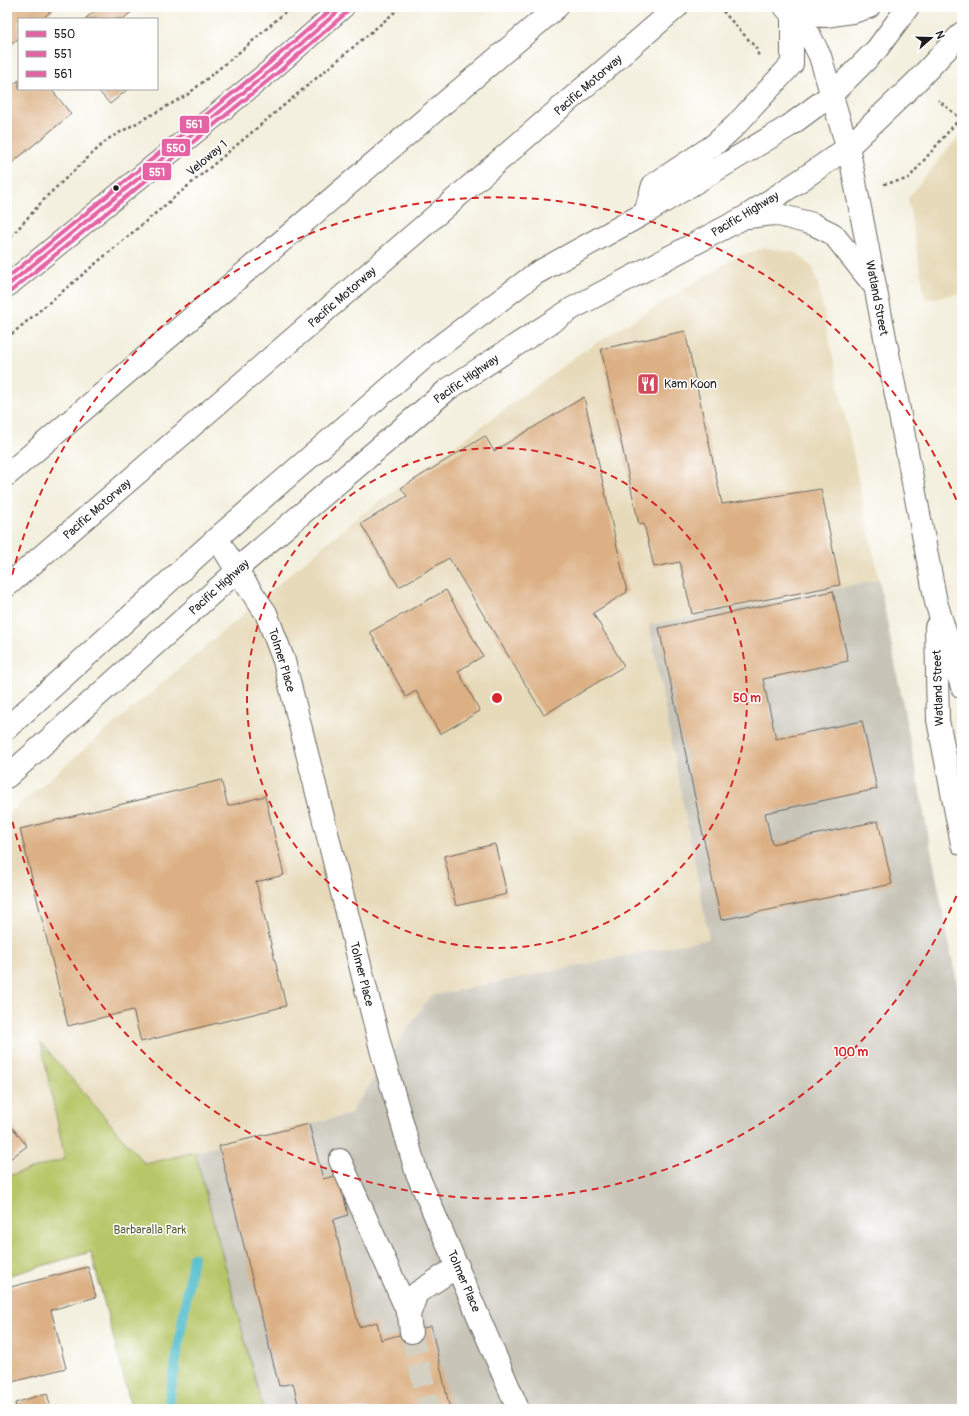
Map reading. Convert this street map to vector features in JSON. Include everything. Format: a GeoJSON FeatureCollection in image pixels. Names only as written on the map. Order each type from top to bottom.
{"type":"FeatureCollection","features":[{"type":"Feature","properties":{"kind":"main road"},"geometry":{"type":"LineString","coordinates":[[7,286],[271,70],[343,7]]}},
{"type":"Feature","properties":{"kind":"main road"},"geometry":{"type":"LineString","coordinates":[[7,475],[557,7]]}},
{"type":"Feature","properties":{"kind":"main road","name":"Pacific Motorway"},"geometry":{"type":"LineString","coordinates":[[7,586],[677,7]]}},
{"type":"Feature","properties":{"kind":"main road"},"geometry":{"type":"LineString","coordinates":[[645,213],[653,185],[714,145],[735,126],[792,64],[789,11],[828,16],[853,12],[869,7]]}},
{"type":"Feature","properties":{"kind":"main road"},"geometry":{"type":"LineString","coordinates":[[7,728],[218,538],[424,358],[535,274],[645,213],[789,126],[831,95],[877,49],[908,7]]}},
{"type":"Feature","properties":{"kind":"main road","name":"Watland Street"},"geometry":{"type":"LineString","coordinates":[[789,11],[810,36],[820,56],[847,148],[936,602],[962,687]]}},
{"type":"Feature","properties":{"kind":"main road","name":"Pacific Highway"},"geometry":{"type":"LineString","coordinates":[[7,777],[237,571],[244,563],[447,390],[573,308],[744,217],[804,178],[847,148],[915,83],[962,33]]}},
{"type":"Feature","properties":{"kind":"main road"},"geometry":{"type":"LineString","coordinates":[[744,217],[775,214],[813,224],[833,234],[874,285]]}},
{"type":"Feature","properties":{"kind":"main road","name":"Tolmer Place"},"geometry":{"type":"LineString","coordinates":[[218,538],[237,571],[266,613],[284,661],[386,1068],[416,1171],[518,1409]]}},
{"type":"Feature","properties":{"kind":"main road","name":"Watland Street"},"geometry":{"type":"LineString","coordinates":[[936,602],[938,720],[962,844]]}},
{"type":"Feature","properties":{"kind":"main road"},"geometry":{"type":"LineString","coordinates":[[340,1160],[410,1324],[417,1293],[458,1266]]}},
{"type":"Feature","properties":{"kind":"path"},"geometry":{"type":"LineString","coordinates":[[7,241],[48,195],[108,139],[187,95],[248,45],[291,7]]}},
{"type":"Feature","properties":{"kind":"path","name":"Veloway 1"},"geometry":{"type":"LineString","coordinates":[[7,338],[401,7]]}},
{"type":"Feature","properties":{"kind":"path"},"geometry":{"type":"LineString","coordinates":[[719,7],[756,48]]}},
{"type":"Feature","properties":{"kind":"shaded area"},"geometry":{"type":"Polygon","coordinates":[[[962,132],[962,293],[925,300],[908,198],[962,132]]]}},
{"type":"Feature","properties":{"kind":"shaded area"},"geometry":{"type":"Polygon","coordinates":[[[765,248],[797,253],[812,267],[818,284],[879,580],[649,625],[709,939],[430,996],[350,1114],[146,1164],[41,1043],[65,1159],[7,1176],[7,815],[348,525],[579,354],[739,255],[765,248]]]}},
{"type":"Feature","properties":{"kind":"shaded area"},"geometry":{"type":"Polygon","coordinates":[[[879,580],[962,1010],[962,1409],[263,1409],[195,1152],[350,1114],[430,996],[709,939],[649,625],[879,580]]]}},
{"type":"Feature","properties":{"kind":"green space","name":"Barbaralla Park"},"geometry":{"type":"Polygon","coordinates":[[[41,1043],[145,1164],[195,1152],[263,1409],[132,1409],[91,1252],[7,1276],[7,1176],[65,1159],[41,1043]]]}},
{"type":"Feature","properties":{"kind":"building"},"geometry":{"type":"Polygon","coordinates":[[[7,7],[56,7],[43,18],[18,18],[18,39],[7,48],[7,7]]]}},
{"type":"Feature","properties":{"kind":"building"},"geometry":{"type":"Polygon","coordinates":[[[99,7],[137,7],[124,18],[86,18],[99,7]]]}},
{"type":"Feature","properties":{"kind":"building"},"geometry":{"type":"Polygon","coordinates":[[[18,81],[18,90],[52,90],[71,114],[7,167],[7,90],[18,81]]]}},
{"type":"Feature","properties":{"kind":"building"},"geometry":{"type":"Polygon","coordinates":[[[98,90],[127,90],[110,104],[98,90]]]}},
{"type":"Feature","properties":{"kind":"building"},"geometry":{"type":"Polygon","coordinates":[[[685,331],[722,504],[821,489],[840,585],[692,614],[680,562],[654,567],[644,524],[639,525],[601,349],[685,331]]]}},
{"type":"Feature","properties":{"kind":"building"},"geometry":{"type":"Polygon","coordinates":[[[584,397],[627,592],[593,613],[624,666],[544,715],[449,558],[399,587],[361,524],[407,496],[401,488],[485,436],[494,451],[584,397]]]}},
{"type":"Feature","properties":{"kind":"building"},"geometry":{"type":"Polygon","coordinates":[[[446,590],[483,656],[458,671],[480,711],[440,734],[416,691],[406,697],[370,632],[446,590]]]}},
{"type":"Feature","properties":{"kind":"building"},"geometry":{"type":"Polygon","coordinates":[[[833,591],[848,661],[763,679],[776,739],[862,721],[877,789],[765,813],[772,844],[878,821],[892,884],[721,920],[659,628],[833,591]]]}},
{"type":"Feature","properties":{"kind":"building"},"geometry":{"type":"Polygon","coordinates":[[[221,780],[228,806],[265,796],[284,875],[256,882],[286,1006],[141,1042],[133,1010],[68,1026],[20,829],[221,780]]]}},
{"type":"Feature","properties":{"kind":"building"},"geometry":{"type":"Polygon","coordinates":[[[495,844],[507,894],[456,906],[444,856],[495,844]]]}},
{"type":"Feature","properties":{"kind":"building"},"geometry":{"type":"Polygon","coordinates":[[[7,1121],[27,1146],[7,1161],[7,1121]]]}},
{"type":"Feature","properties":{"kind":"building"},"geometry":{"type":"Polygon","coordinates":[[[309,1124],[323,1179],[339,1175],[348,1215],[333,1220],[359,1327],[377,1322],[381,1340],[431,1326],[450,1409],[296,1409],[299,1408],[293,1383],[279,1386],[219,1146],[309,1124]]]}},
{"type":"Feature","properties":{"kind":"building"},"geometry":{"type":"Polygon","coordinates":[[[88,1267],[96,1297],[51,1310],[66,1368],[12,1382],[7,1364],[7,1288],[88,1267]]]}},
{"type":"Feature","properties":{"kind":"building"},"geometry":{"type":"Polygon","coordinates":[[[47,1393],[51,1409],[17,1409],[15,1403],[47,1393]]]}},
{"type":"Feature","properties":{"kind":"waterway"},"geometry":{"type":"LineString","coordinates":[[168,1409],[193,1257]]}},
{"type":"Feature","properties":{"kind":"tunnel"},"geometry":{"type":"LineString","coordinates":[[411,1332],[430,1409]]}},
{"type":"Feature","properties":{"kind":"transit line","name":"561"},"geometry":{"type":"LineString","coordinates":[[7,278],[267,65],[334,7]]}},
{"type":"Feature","properties":{"kind":"transit line","name":"550"},"geometry":{"type":"LineString","coordinates":[[7,286],[271,70],[343,7]]}},
{"type":"Feature","properties":{"kind":"transit line","name":"551"},"geometry":{"type":"LineString","coordinates":[[11,291],[275,75],[347,12]]}},
{"type":"Feature","properties":{"kind":"place","name":"Kam Koon"},"geometry":{"type":"Point","coordinates":[648,384]}}]}
